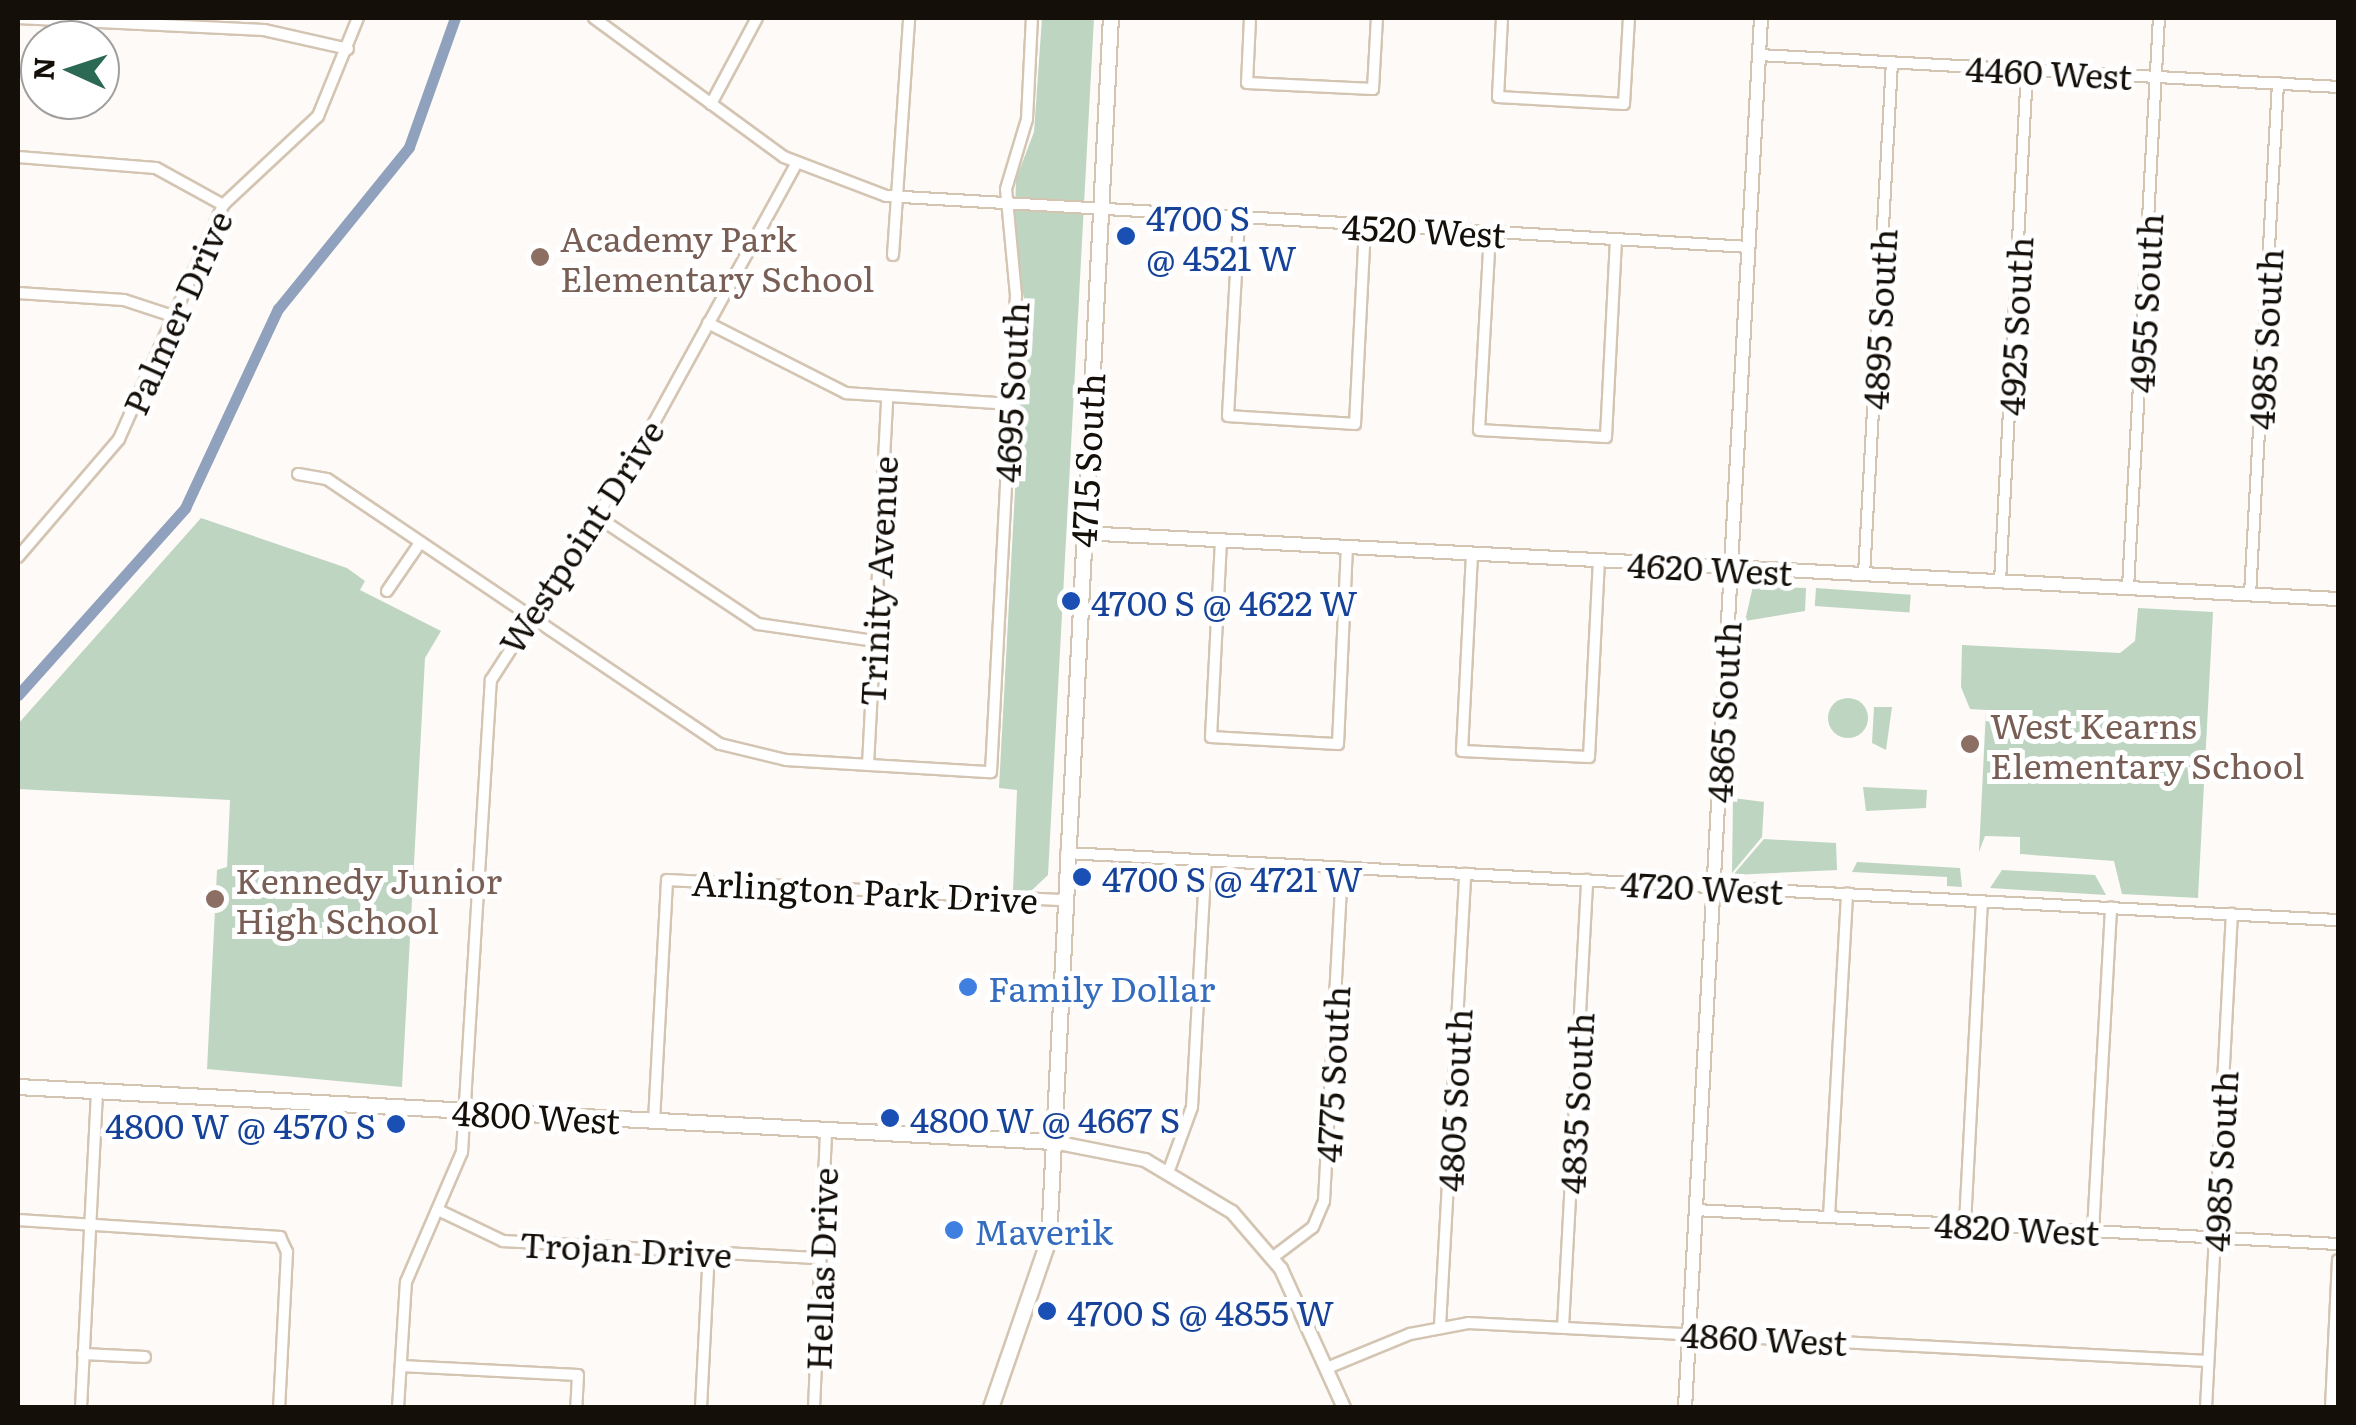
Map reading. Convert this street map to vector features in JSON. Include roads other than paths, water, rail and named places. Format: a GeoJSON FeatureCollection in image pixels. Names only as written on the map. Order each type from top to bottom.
{"type":"FeatureCollection","features":[{"type":"Feature","properties":{"kind":"main road","name":"4715 South"},"geometry":{"type":"LineString","coordinates":[[990,1408],[1042,1274],[1054,1142],[1065,853],[1111,18]]}},
{"type":"Feature","properties":{"kind":"main road","name":"4800 West"},"geometry":{"type":"LineString","coordinates":[[18,1087],[1054,1142]]}},
{"type":"Feature","properties":{"kind":"street"},"geometry":{"type":"LineString","coordinates":[[18,18],[264,30],[348,49]]}},
{"type":"Feature","properties":{"kind":"street","name":"Palmer Drive"},"geometry":{"type":"LineString","coordinates":[[18,557],[119,438],[223,205],[318,116],[358,18]]}},
{"type":"Feature","properties":{"kind":"street"},"geometry":{"type":"LineString","coordinates":[[710,104],[758,18]]}},
{"type":"Feature","properties":{"kind":"street"},"geometry":{"type":"LineString","coordinates":[[893,255],[909,18]]}},
{"type":"Feature","properties":{"kind":"street","name":"4695 South"},"geometry":{"type":"LineString","coordinates":[[868,765],[991,772],[1016,295],[1006,207],[1027,119],[1032,18]]}},
{"type":"Feature","properties":{"kind":"street"},"geometry":{"type":"LineString","coordinates":[[1250,18],[1247,83],[1373,89],[1377,18]]}},
{"type":"Feature","properties":{"kind":"street"},"geometry":{"type":"LineString","coordinates":[[1502,18],[1498,96],[1624,104],[1628,18]]}},
{"type":"Feature","properties":{"kind":"street","name":"4865 South"},"geometry":{"type":"LineString","coordinates":[[1685,1408],[1760,18]]}},
{"type":"Feature","properties":{"kind":"street","name":"4955 South"},"geometry":{"type":"LineString","coordinates":[[2128,588],[2159,18]]}},
{"type":"Feature","properties":{"kind":"street","name":"4520 West"},"geometry":{"type":"LineString","coordinates":[[599,19],[796,164],[899,199],[1748,247]]}},
{"type":"Feature","properties":{"kind":"street","name":"4460 West"},"geometry":{"type":"LineString","coordinates":[[1758,55],[2338,87]]}},
{"type":"Feature","properties":{"kind":"street","name":"4895 South"},"geometry":{"type":"LineString","coordinates":[[1864,574],[1892,62]]}},
{"type":"Feature","properties":{"kind":"street","name":"4925 South"},"geometry":{"type":"LineString","coordinates":[[2000,582],[2028,70]]}},
{"type":"Feature","properties":{"kind":"street","name":"4985 South"},"geometry":{"type":"LineString","coordinates":[[2250,595],[2278,84]]}},
{"type":"Feature","properties":{"kind":"street"},"geometry":{"type":"LineString","coordinates":[[18,157],[156,168],[223,205]]}},
{"type":"Feature","properties":{"kind":"street","name":"Westpoint Drive"},"geometry":{"type":"LineString","coordinates":[[398,1408],[406,1282],[458,1172],[465,1111],[487,698],[498,661],[596,516],[796,164]]}},
{"type":"Feature","properties":{"kind":"street"},"geometry":{"type":"LineString","coordinates":[[1239,220],[1228,416],[1355,424],[1365,226]]}},
{"type":"Feature","properties":{"kind":"street"},"geometry":{"type":"LineString","coordinates":[[1490,233],[1480,430],[1606,437],[1616,240]]}},
{"type":"Feature","properties":{"kind":"street"},"geometry":{"type":"LineString","coordinates":[[18,293],[124,300],[173,316]]}},
{"type":"Feature","properties":{"kind":"street"},"geometry":{"type":"LineString","coordinates":[[708,323],[826,386],[887,398],[1010,404]]}},
{"type":"Feature","properties":{"kind":"street","name":"Trinity Avenue"},"geometry":{"type":"LineString","coordinates":[[868,765],[887,398]]}},
{"type":"Feature","properties":{"kind":"street"},"geometry":{"type":"LineString","coordinates":[[298,474],[326,479],[527,618],[720,744],[786,760],[868,765]]}},
{"type":"Feature","properties":{"kind":"street"},"geometry":{"type":"LineString","coordinates":[[596,516],[758,624],[874,641]]}},
{"type":"Feature","properties":{"kind":"street","name":"4620 West"},"geometry":{"type":"LineString","coordinates":[[1082,532],[2338,599]]}},
{"type":"Feature","properties":{"kind":"street"},"geometry":{"type":"LineString","coordinates":[[1222,540],[1212,737],[1338,744],[1347,547]]}},
{"type":"Feature","properties":{"kind":"street"},"geometry":{"type":"LineString","coordinates":[[388,592],[420,544]]}},
{"type":"Feature","properties":{"kind":"street"},"geometry":{"type":"LineString","coordinates":[[1472,554],[1462,751],[1589,757],[1599,560]]}},
{"type":"Feature","properties":{"kind":"street","name":"4720 West"},"geometry":{"type":"LineString","coordinates":[[1065,853],[2338,920]]}},
{"type":"Feature","properties":{"kind":"street"},"geometry":{"type":"LineString","coordinates":[[1169,1170],[1192,1107],[1206,860]]}},
{"type":"Feature","properties":{"kind":"street","name":"4775 South"},"geometry":{"type":"LineString","coordinates":[[1272,1258],[1312,1227],[1324,1201],[1342,868]]}},
{"type":"Feature","properties":{"kind":"street","name":"4805 South"},"geometry":{"type":"LineString","coordinates":[[1440,1326],[1465,874]]}},
{"type":"Feature","properties":{"kind":"street","name":"Arlington Park Drive"},"geometry":{"type":"LineString","coordinates":[[654,1121],[667,880],[1064,900]]}},
{"type":"Feature","properties":{"kind":"street","name":"4835 South"},"geometry":{"type":"LineString","coordinates":[[1562,1327],[1586,880]]}},
{"type":"Feature","properties":{"kind":"street"},"geometry":{"type":"LineString","coordinates":[[1829,1217],[1847,894]]}},
{"type":"Feature","properties":{"kind":"street"},"geometry":{"type":"LineString","coordinates":[[1965,1224],[1982,901]]}},
{"type":"Feature","properties":{"kind":"street"},"geometry":{"type":"LineString","coordinates":[[2093,1231],[2111,908]]}},
{"type":"Feature","properties":{"kind":"street","name":"4985 South"},"geometry":{"type":"LineString","coordinates":[[2206,1408],[2232,914]]}},
{"type":"Feature","properties":{"kind":"street"},"geometry":{"type":"LineString","coordinates":[[80,1408],[98,1091]]}},
{"type":"Feature","properties":{"kind":"street","name":"Hellas Drive"},"geometry":{"type":"LineString","coordinates":[[814,1408],[826,1130]]}},
{"type":"Feature","properties":{"kind":"street"},"geometry":{"type":"LineString","coordinates":[[1054,1142],[1169,1170],[1232,1212],[1272,1258],[1344,1408]]}},
{"type":"Feature","properties":{"kind":"street","name":"4820 West"},"geometry":{"type":"LineString","coordinates":[[1695,1210],[2338,1244]]}},
{"type":"Feature","properties":{"kind":"street","name":"Trojan Drive"},"geometry":{"type":"LineString","coordinates":[[440,1211],[496,1240],[820,1258]]}},
{"type":"Feature","properties":{"kind":"street"},"geometry":{"type":"LineString","coordinates":[[18,1220],[283,1240],[279,1408]]}},
{"type":"Feature","properties":{"kind":"street"},"geometry":{"type":"LineString","coordinates":[[701,1408],[709,1252]]}},
{"type":"Feature","properties":{"kind":"street"},"geometry":{"type":"LineString","coordinates":[[2332,1408],[2338,1260]]}},
{"type":"Feature","properties":{"kind":"street","name":"4860 West"},"geometry":{"type":"LineString","coordinates":[[1327,1368],[1440,1326],[1562,1327],[2208,1362]]}},
{"type":"Feature","properties":{"kind":"street"},"geometry":{"type":"LineString","coordinates":[[83,1354],[145,1357]]}},
{"type":"Feature","properties":{"kind":"street"},"geometry":{"type":"LineString","coordinates":[[400,1366],[578,1375],[576,1408]]}},
{"type":"Feature","properties":{"kind":"waterway"},"geometry":{"type":"LineString","coordinates":[[18,695],[185,508],[278,309],[409,147],[455,18]]}},
{"type":"Feature","properties":{"kind":"place","name":"4700 S @ 4521 W"},"geometry":{"type":"Point","coordinates":[1126,236]}},
{"type":"Feature","properties":{"kind":"place","name":"Academy Park Elementary School"},"geometry":{"type":"Point","coordinates":[540,257]}},
{"type":"Feature","properties":{"kind":"place","name":"4700 S @ 4622 W"},"geometry":{"type":"Point","coordinates":[1071,601]}},
{"type":"Feature","properties":{"kind":"place","name":"West Kearns Elementary School"},"geometry":{"type":"Point","coordinates":[1970,744]}},
{"type":"Feature","properties":{"kind":"place","name":"4700 S @ 4721 W"},"geometry":{"type":"Point","coordinates":[1082,877]}},
{"type":"Feature","properties":{"kind":"place","name":"Kennedy Junior High School"},"geometry":{"type":"Point","coordinates":[215,899]}},
{"type":"Feature","properties":{"kind":"place","name":"Family Dollar"},"geometry":{"type":"Point","coordinates":[968,987]}},
{"type":"Feature","properties":{"kind":"place","name":"4800 W @ 4667 S"},"geometry":{"type":"Point","coordinates":[890,1118]}},
{"type":"Feature","properties":{"kind":"place","name":"4800 W @ 4570 S"},"geometry":{"type":"Point","coordinates":[396,1124]}},
{"type":"Feature","properties":{"kind":"place","name":"Maverik"},"geometry":{"type":"Point","coordinates":[954,1230]}},
{"type":"Feature","properties":{"kind":"place","name":"4700 S @ 4855 W"},"geometry":{"type":"Point","coordinates":[1047,1311]}}]}
